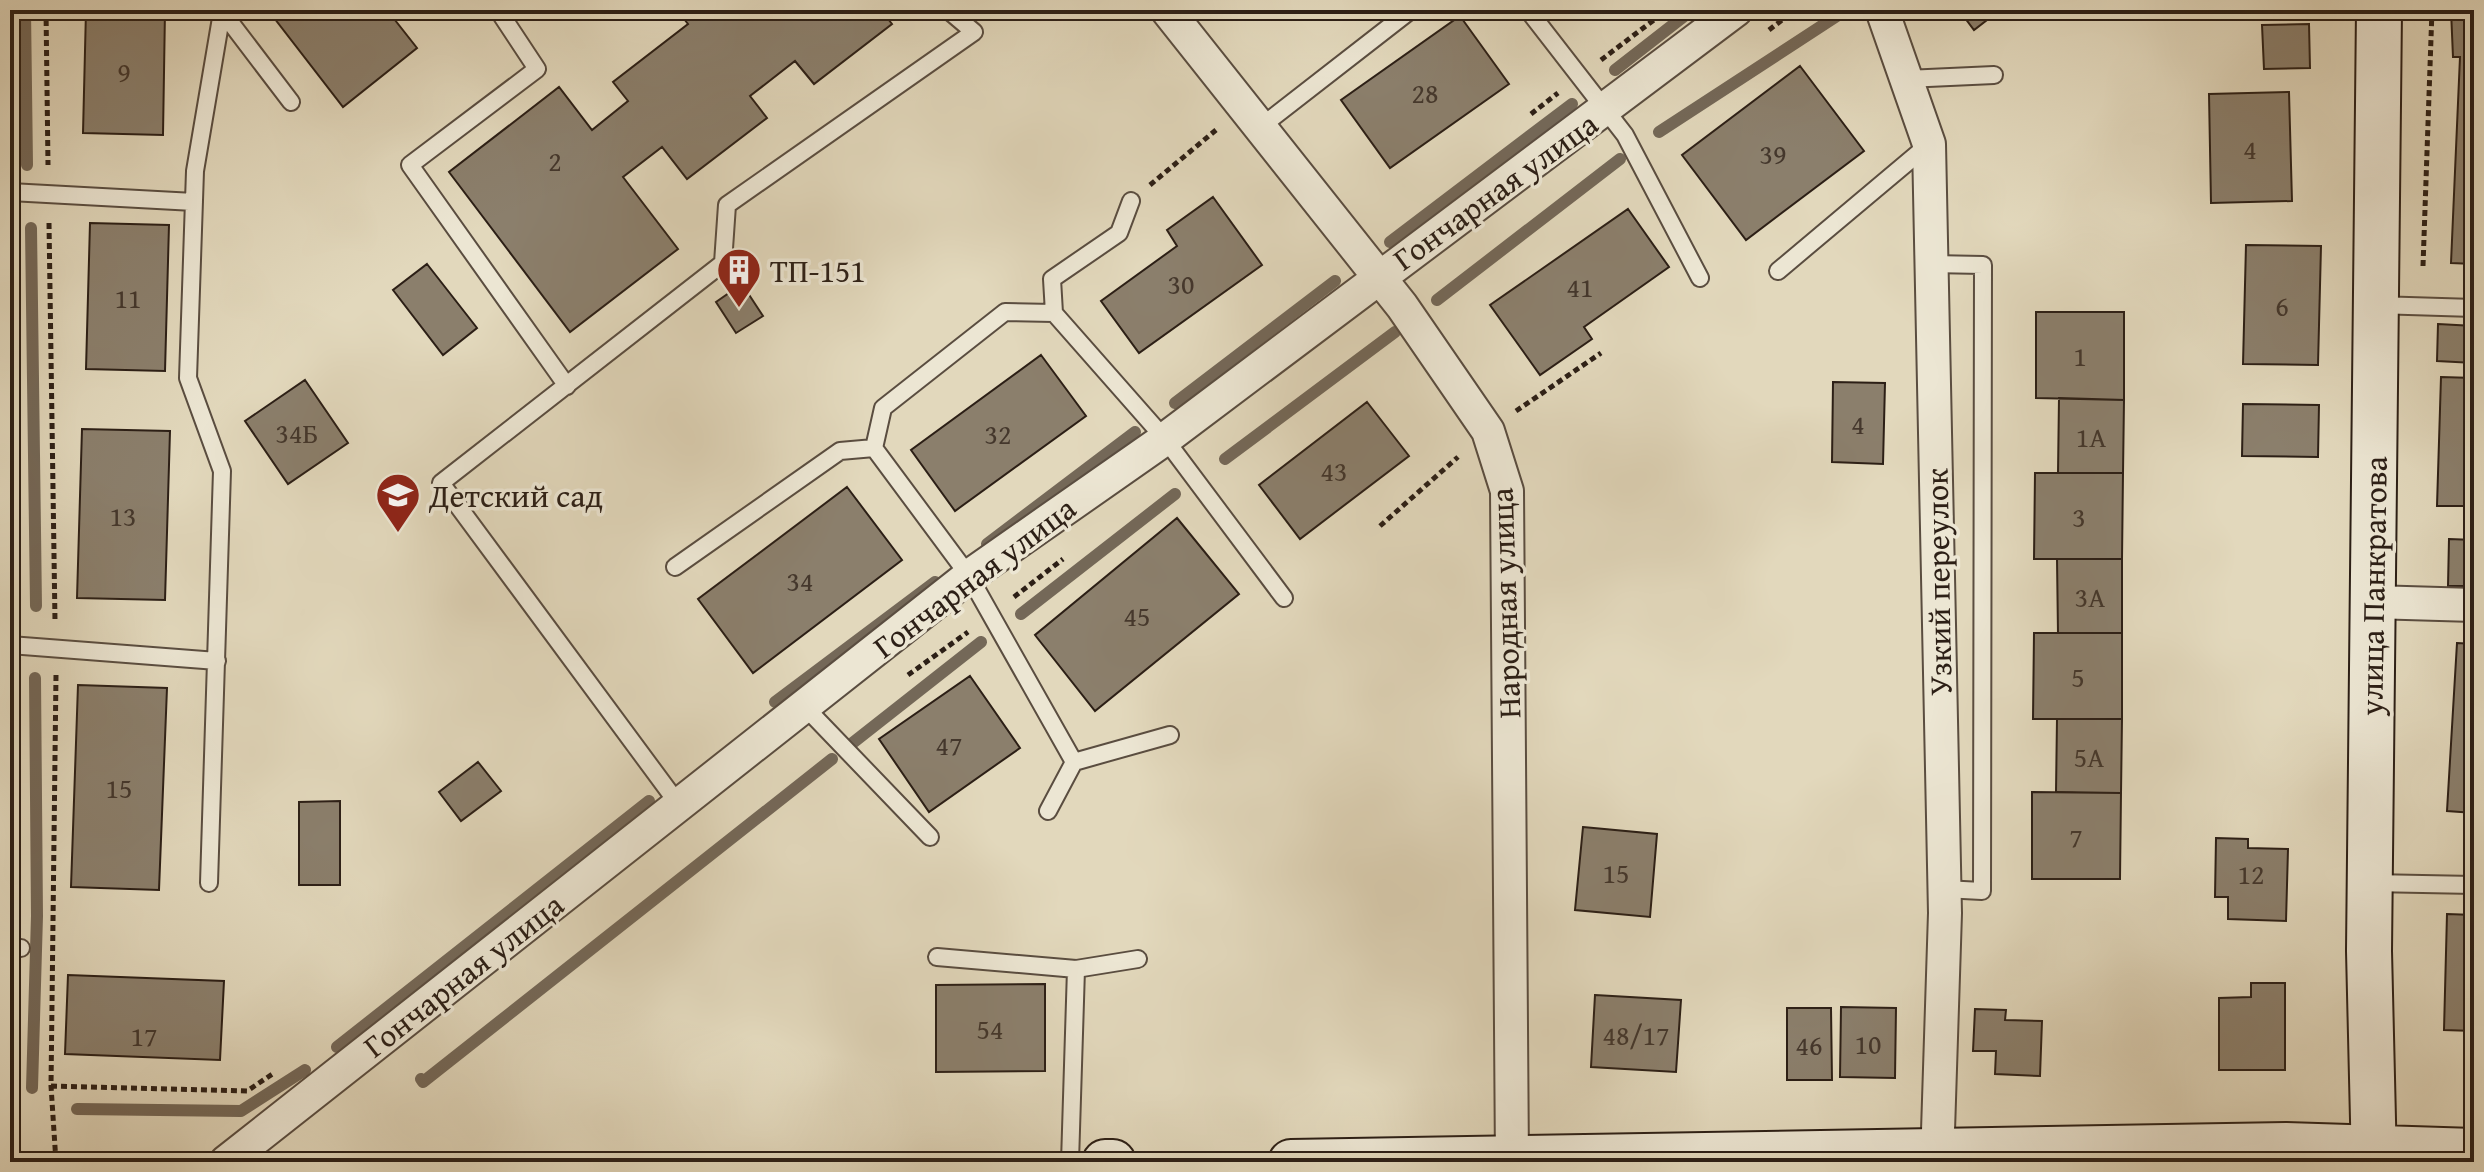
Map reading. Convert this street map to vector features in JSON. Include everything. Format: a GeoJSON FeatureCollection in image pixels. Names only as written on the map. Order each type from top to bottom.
{"type":"FeatureCollection","features":[{"type":"Feature","properties":{"kind":"street","name":"Народная улица"},"geometry":{"type":"LineString","coordinates":[[1167,10],[1376,278],[1402,306],[1488,431],[1507,491],[1512,1160]]}},
{"type":"Feature","properties":{"kind":"street","name":"Гончарная улица"},"geometry":{"type":"LineString","coordinates":[[226,1162],[969,576],[1165,439],[1736,10]]}},
{"type":"Feature","properties":{"kind":"street","name":"Узкий переулок"},"geometry":{"type":"LineString","coordinates":[[1882,10],[1929,144],[1944,889],[1937,1158]]}},
{"type":"Feature","properties":{"kind":"street","name":"улица Панкратова"},"geometry":{"type":"LineString","coordinates":[[2374,1154],[2369,1049],[2379,10]]}},
{"type":"Feature","properties":{"kind":"street"},"geometry":{"type":"LineString","coordinates":[[2372,602],[2474,605]]}},
{"type":"Feature","properties":{"kind":"street"},"geometry":{"type":"LineString","coordinates":[[1291,1162],[2474,1151]]}},
{"type":"Feature","properties":{"kind":"street"},"geometry":{"type":"LineString","coordinates":[[1105,1162],[1113,1162]]}},
{"type":"Feature","properties":{"kind":"lane"},"geometry":{"type":"LineString","coordinates":[[498,10],[537,69],[410,165],[567,386]]}},
{"type":"Feature","properties":{"kind":"lane"},"geometry":{"type":"LineString","coordinates":[[679,805],[441,483],[723,263],[727,205],[974,32],[948,10]]}},
{"type":"Feature","properties":{"kind":"lane"},"geometry":{"type":"LineString","coordinates":[[1250,119],[1411,10]]}},
{"type":"Feature","properties":{"kind":"lane"},"geometry":{"type":"LineString","coordinates":[[1528,10],[1625,135],[1700,278]]}},
{"type":"Feature","properties":{"kind":"lane"},"geometry":{"type":"LineString","coordinates":[[221,11],[291,102]]}},
{"type":"Feature","properties":{"kind":"lane"},"geometry":{"type":"LineString","coordinates":[[209,883],[222,471],[188,378],[195,171],[221,11]]}},
{"type":"Feature","properties":{"kind":"lane"},"geometry":{"type":"LineString","coordinates":[[1906,79],[1994,75]]}},
{"type":"Feature","properties":{"kind":"lane"},"geometry":{"type":"LineString","coordinates":[[1778,271],[1929,144]]}},
{"type":"Feature","properties":{"kind":"lane"},"geometry":{"type":"LineString","coordinates":[[10,192],[194,202]]}},
{"type":"Feature","properties":{"kind":"lane"},"geometry":{"type":"LineString","coordinates":[[1131,201],[1119,233],[1052,279],[1054,313],[1165,439],[1284,598]]}},
{"type":"Feature","properties":{"kind":"lane"},"geometry":{"type":"LineString","coordinates":[[1931,264],[1983,265],[1982,891],[1944,889]]}},
{"type":"Feature","properties":{"kind":"lane"},"geometry":{"type":"LineString","coordinates":[[2376,305],[2474,308]]}},
{"type":"Feature","properties":{"kind":"lane"},"geometry":{"type":"LineString","coordinates":[[1054,313],[1005,312],[883,408],[874,448],[969,576],[1074,762]]}},
{"type":"Feature","properties":{"kind":"lane"},"geometry":{"type":"LineString","coordinates":[[675,567],[840,451],[874,448]]}},
{"type":"Feature","properties":{"kind":"lane"},"geometry":{"type":"LineString","coordinates":[[10,645],[56,646],[217,661]]}},
{"type":"Feature","properties":{"kind":"lane"},"geometry":{"type":"LineString","coordinates":[[804,706],[930,837]]}},
{"type":"Feature","properties":{"kind":"lane"},"geometry":{"type":"LineString","coordinates":[[1048,811],[1074,762],[1170,735]]}},
{"type":"Feature","properties":{"kind":"lane"},"geometry":{"type":"LineString","coordinates":[[2370,883],[2474,885]]}},
{"type":"Feature","properties":{"kind":"lane"},"geometry":{"type":"LineString","coordinates":[[937,957],[1076,969],[1138,959]]}},
{"type":"Feature","properties":{"kind":"lane"},"geometry":{"type":"LineString","coordinates":[[1070,1162],[1076,969]]}},
{"type":"Feature","properties":{"kind":"path"},"geometry":{"type":"LineString","coordinates":[[46,10],[56,646],[51,1086],[56,1162]]}},
{"type":"Feature","properties":{"kind":"path"},"geometry":{"type":"LineString","coordinates":[[1759,37],[1795,10]]}},
{"type":"Feature","properties":{"kind":"path"},"geometry":{"type":"LineString","coordinates":[[2422,274],[2432,10]]}},
{"type":"Feature","properties":{"kind":"path"},"geometry":{"type":"LineString","coordinates":[[1131,201],[1250,119]]}},
{"type":"Feature","properties":{"kind":"path"},"geometry":{"type":"LineString","coordinates":[[905,677],[1076,549]]}},
{"type":"Feature","properties":{"kind":"building"},"geometry":{"type":"Polygon","coordinates":[[[86,10],[165,10],[163,135],[83,133],[86,10]]]}},
{"type":"Feature","properties":{"kind":"building"},"geometry":{"type":"Polygon","coordinates":[[[268,10],[387,10],[417,48],[343,107],[268,10]]]}},
{"type":"Feature","properties":{"kind":"building"},"geometry":{"type":"Polygon","coordinates":[[[677,10],[881,10],[892,24],[814,84],[795,61],[750,96],[767,118],[687,179],[662,147],[623,177],[678,249],[570,332],[449,172],[559,87],[592,130],[628,101],[613,82],[688,24],[677,10]]]}},
{"type":"Feature","properties":{"kind":"building"},"geometry":{"type":"Polygon","coordinates":[[[1959,10],[2000,10],[1974,30],[1959,10]]]}},
{"type":"Feature","properties":{"kind":"building"},"geometry":{"type":"Polygon","coordinates":[[[2451,10],[2474,10],[2474,264],[2451,263],[2460,57],[2453,57],[2451,10]]]}},
{"type":"Feature","properties":{"kind":"building"},"geometry":{"type":"Polygon","coordinates":[[[1460,16],[1509,84],[1390,168],[1341,100],[1460,16]]]}},
{"type":"Feature","properties":{"kind":"building"},"geometry":{"type":"Polygon","coordinates":[[[2309,24],[2310,68],[2264,69],[2262,25],[2309,24]]]}},
{"type":"Feature","properties":{"kind":"building"},"geometry":{"type":"Polygon","coordinates":[[[1800,66],[1864,151],[1746,240],[1682,155],[1800,66]]]}},
{"type":"Feature","properties":{"kind":"building"},"geometry":{"type":"Polygon","coordinates":[[[2289,92],[2292,201],[2211,203],[2209,94],[2289,92]]]}},
{"type":"Feature","properties":{"kind":"building"},"geometry":{"type":"Polygon","coordinates":[[[1213,197],[1262,265],[1139,353],[1101,301],[1177,246],[1167,230],[1213,197]]]}},
{"type":"Feature","properties":{"kind":"building"},"geometry":{"type":"Polygon","coordinates":[[[1628,209],[1669,267],[1584,327],[1592,339],[1540,375],[1490,305],[1628,209]]]}},
{"type":"Feature","properties":{"kind":"building"},"geometry":{"type":"Polygon","coordinates":[[[90,223],[169,225],[165,371],[86,369],[90,223]]]}},
{"type":"Feature","properties":{"kind":"building"},"geometry":{"type":"Polygon","coordinates":[[[2246,245],[2321,246],[2318,365],[2243,364],[2246,245]]]}},
{"type":"Feature","properties":{"kind":"building"},"geometry":{"type":"Polygon","coordinates":[[[427,264],[477,328],[443,355],[393,290],[427,264]]]}},
{"type":"Feature","properties":{"kind":"building","name":"ТП-151"},"geometry":{"type":"Polygon","coordinates":[[[742,284],[763,316],[736,333],[716,302],[742,284]]]}},
{"type":"Feature","properties":{"kind":"building"},"geometry":{"type":"Polygon","coordinates":[[[2036,312],[2124,312],[2124,400],[2036,398],[2036,312]]]}},
{"type":"Feature","properties":{"kind":"building"},"geometry":{"type":"Polygon","coordinates":[[[2438,324],[2474,326],[2474,363],[2437,361],[2438,324]]]}},
{"type":"Feature","properties":{"kind":"building"},"geometry":{"type":"Polygon","coordinates":[[[1041,355],[1086,416],[955,511],[911,450],[1041,355]]]}},
{"type":"Feature","properties":{"kind":"building"},"geometry":{"type":"Polygon","coordinates":[[[2441,377],[2474,378],[2474,506],[2437,506],[2441,377]]]}},
{"type":"Feature","properties":{"kind":"building"},"geometry":{"type":"Polygon","coordinates":[[[305,380],[348,443],[288,484],[245,421],[305,380]]]}},
{"type":"Feature","properties":{"kind":"building"},"geometry":{"type":"Polygon","coordinates":[[[1833,382],[1885,383],[1883,464],[1832,462],[1833,382]]]}},
{"type":"Feature","properties":{"kind":"building"},"geometry":{"type":"Polygon","coordinates":[[[2059,398],[2124,400],[2123,473],[2058,473],[2059,398]]]}},
{"type":"Feature","properties":{"kind":"building"},"geometry":{"type":"Polygon","coordinates":[[[1367,402],[1409,456],[1300,539],[1259,485],[1367,402]]]}},
{"type":"Feature","properties":{"kind":"building"},"geometry":{"type":"Polygon","coordinates":[[[2243,404],[2319,405],[2318,457],[2242,456],[2243,404]]]}},
{"type":"Feature","properties":{"kind":"building"},"geometry":{"type":"Polygon","coordinates":[[[82,429],[170,431],[165,600],[77,598],[82,429]]]}},
{"type":"Feature","properties":{"kind":"building"},"geometry":{"type":"Polygon","coordinates":[[[2035,473],[2123,473],[2122,559],[2034,559],[2035,473]]]}},
{"type":"Feature","properties":{"kind":"building"},"geometry":{"type":"Polygon","coordinates":[[[847,487],[902,560],[753,673],[698,599],[847,487]]]}},
{"type":"Feature","properties":{"kind":"building"},"geometry":{"type":"Polygon","coordinates":[[[1177,518],[1239,594],[1095,711],[1035,635],[1177,518]]]}},
{"type":"Feature","properties":{"kind":"building"},"geometry":{"type":"Polygon","coordinates":[[[2449,539],[2474,540],[2474,586],[2448,586],[2449,539]]]}},
{"type":"Feature","properties":{"kind":"building"},"geometry":{"type":"Polygon","coordinates":[[[2057,559],[2122,559],[2122,633],[2058,633],[2057,559]]]}},
{"type":"Feature","properties":{"kind":"building"},"geometry":{"type":"Polygon","coordinates":[[[2034,633],[2122,633],[2122,719],[2033,719],[2034,633]]]}},
{"type":"Feature","properties":{"kind":"building"},"geometry":{"type":"Polygon","coordinates":[[[2457,643],[2474,644],[2474,813],[2447,811],[2457,643]]]}},
{"type":"Feature","properties":{"kind":"building"},"geometry":{"type":"Polygon","coordinates":[[[970,676],[1020,748],[929,812],[879,739],[970,676]]]}},
{"type":"Feature","properties":{"kind":"building"},"geometry":{"type":"Polygon","coordinates":[[[78,685],[167,688],[159,890],[71,887],[78,685]]]}},
{"type":"Feature","properties":{"kind":"building"},"geometry":{"type":"Polygon","coordinates":[[[2057,719],[2122,719],[2121,793],[2056,792],[2057,719]]]}},
{"type":"Feature","properties":{"kind":"building"},"geometry":{"type":"Polygon","coordinates":[[[478,762],[501,791],[461,821],[439,792],[478,762]]]}},
{"type":"Feature","properties":{"kind":"building"},"geometry":{"type":"Polygon","coordinates":[[[2032,792],[2121,793],[2120,879],[2032,879],[2032,792]]]}},
{"type":"Feature","properties":{"kind":"building"},"geometry":{"type":"Polygon","coordinates":[[[340,801],[340,885],[299,885],[299,802],[340,801]]]}},
{"type":"Feature","properties":{"kind":"building"},"geometry":{"type":"Polygon","coordinates":[[[1583,827],[1657,834],[1650,917],[1575,910],[1583,827]]]}},
{"type":"Feature","properties":{"kind":"building"},"geometry":{"type":"Polygon","coordinates":[[[2216,838],[2248,839],[2248,848],[2288,849],[2286,921],[2228,919],[2228,897],[2215,897],[2216,838]]]}},
{"type":"Feature","properties":{"kind":"building"},"geometry":{"type":"Polygon","coordinates":[[[2447,914],[2474,915],[2474,1031],[2444,1030],[2447,914]]]}},
{"type":"Feature","properties":{"kind":"building"},"geometry":{"type":"Polygon","coordinates":[[[68,975],[224,981],[220,1060],[65,1054],[68,975]]]}},
{"type":"Feature","properties":{"kind":"building"},"geometry":{"type":"Polygon","coordinates":[[[2251,983],[2285,983],[2285,1070],[2219,1070],[2219,998],[2251,997],[2251,983]]]}},
{"type":"Feature","properties":{"kind":"building"},"geometry":{"type":"Polygon","coordinates":[[[1045,984],[1045,1071],[936,1072],[936,985],[1045,984]]]}},
{"type":"Feature","properties":{"kind":"building"},"geometry":{"type":"Polygon","coordinates":[[[1595,995],[1681,1000],[1676,1072],[1591,1067],[1595,995]]]}},
{"type":"Feature","properties":{"kind":"building"},"geometry":{"type":"Polygon","coordinates":[[[1841,1007],[1896,1008],[1895,1078],[1840,1077],[1841,1007]]]}},
{"type":"Feature","properties":{"kind":"building"},"geometry":{"type":"Polygon","coordinates":[[[1787,1008],[1831,1008],[1832,1080],[1787,1080],[1787,1008]]]}},
{"type":"Feature","properties":{"kind":"building"},"geometry":{"type":"Polygon","coordinates":[[[1975,1009],[2006,1010],[2005,1020],[2042,1021],[2040,1076],[1995,1074],[1996,1051],[1973,1051],[1975,1009]]]}},
{"type":"Feature","properties":{"kind":"waterway"},"geometry":{"type":"LineString","coordinates":[[25,10],[27,165]]}},
{"type":"Feature","properties":{"kind":"waterway"},"geometry":{"type":"LineString","coordinates":[[1615,70],[1692,10]]}},
{"type":"Feature","properties":{"kind":"waterway"},"geometry":{"type":"LineString","coordinates":[[1659,132],[1846,10]]}},
{"type":"Feature","properties":{"kind":"waterway"},"geometry":{"type":"LineString","coordinates":[[1390,242],[1572,104]]}},
{"type":"Feature","properties":{"kind":"waterway"},"geometry":{"type":"LineString","coordinates":[[1437,300],[1620,159]]}},
{"type":"Feature","properties":{"kind":"waterway"},"geometry":{"type":"LineString","coordinates":[[31,228],[36,606]]}},
{"type":"Feature","properties":{"kind":"waterway"},"geometry":{"type":"LineString","coordinates":[[1175,403],[1335,281]]}},
{"type":"Feature","properties":{"kind":"waterway"},"geometry":{"type":"LineString","coordinates":[[1225,459],[1395,332]]}},
{"type":"Feature","properties":{"kind":"waterway"},"geometry":{"type":"LineString","coordinates":[[987,544],[1135,432]]}},
{"type":"Feature","properties":{"kind":"waterway"},"geometry":{"type":"LineString","coordinates":[[1021,614],[1175,494]]}},
{"type":"Feature","properties":{"kind":"waterway"},"geometry":{"type":"LineString","coordinates":[[775,702],[935,582]]}},
{"type":"Feature","properties":{"kind":"waterway"},"geometry":{"type":"LineString","coordinates":[[850,745],[981,642]]}},
{"type":"Feature","properties":{"kind":"waterway"},"geometry":{"type":"LineString","coordinates":[[32,1088],[37,916],[35,678]]}},
{"type":"Feature","properties":{"kind":"waterway"},"geometry":{"type":"LineString","coordinates":[[421,1079],[423,1082],[832,759]]}},
{"type":"Feature","properties":{"kind":"waterway"},"geometry":{"type":"LineString","coordinates":[[337,1047],[649,801]]}},
{"type":"Feature","properties":{"kind":"waterway"},"geometry":{"type":"LineString","coordinates":[[77,1109],[241,1111],[305,1070]]}},
{"type":"Feature","properties":{"kind":"place","name":"ТП-151"},"geometry":{"type":"Point","coordinates":[739,309]}},
{"type":"Feature","properties":{"kind":"place","name":"Детский сад"},"geometry":{"type":"Point","coordinates":[398,534]}}]}
